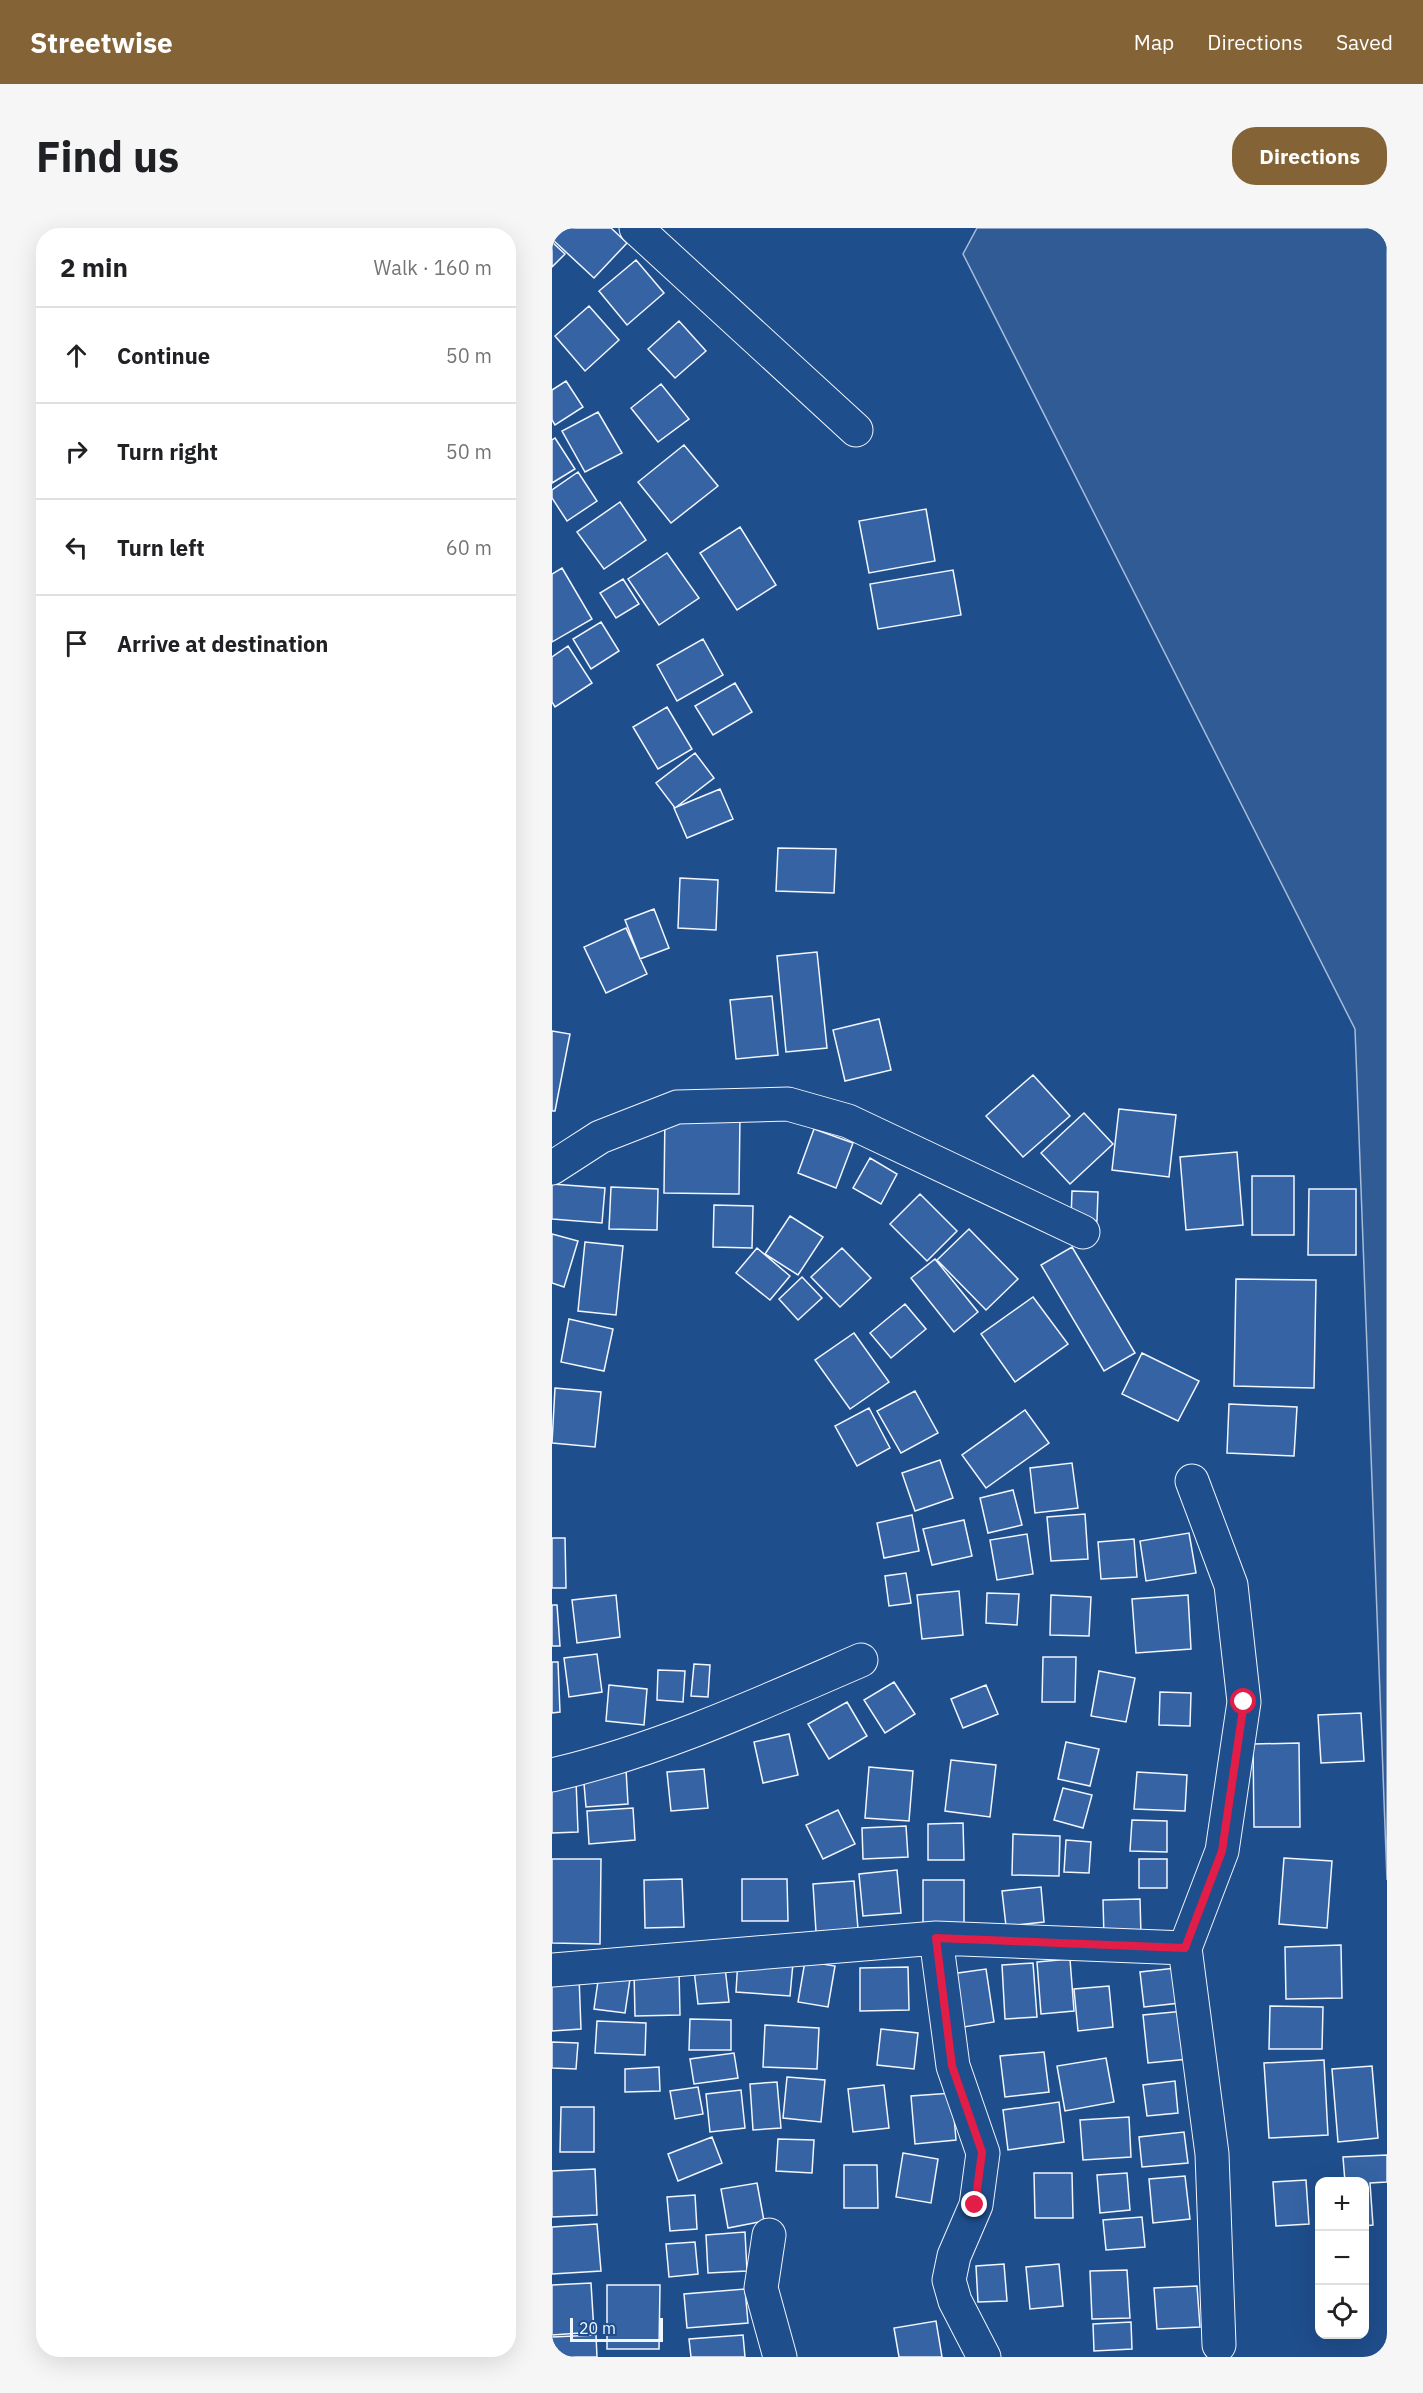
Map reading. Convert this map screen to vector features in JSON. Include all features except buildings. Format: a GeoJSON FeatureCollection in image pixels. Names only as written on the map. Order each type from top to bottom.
{"type":"FeatureCollection","features":[{"type":"Feature","properties":{"kind":"street"},"geometry":{"type":"LineString","coordinates":[[636,228],[856,430]]}},
{"type":"Feature","properties":{"kind":"street"},"geometry":{"type":"LineString","coordinates":[[552,1168],[600,1137],[676,1107],[788,1104],[848,1120],[1083,1232]]}},
{"type":"Feature","properties":{"kind":"street"},"geometry":{"type":"LineString","coordinates":[[1192,1481],[1231,1585],[1244,1702],[1222,1851],[1185,1948],[1212,2154],[1219,2345]]}},
{"type":"Feature","properties":{"kind":"street"},"geometry":{"type":"LineString","coordinates":[[552,1775],[612,1761],[751,1708],[861,1660]]}},
{"type":"Feature","properties":{"kind":"street"},"geometry":{"type":"LineString","coordinates":[[552,1970],[936,1938],[1185,1948]]}},
{"type":"Feature","properties":{"kind":"street"},"geometry":{"type":"LineString","coordinates":[[936,1938],[952,2066],[982,2152],[975,2205],[954,2256],[949,2280],[955,2301],[984,2357]]}},
{"type":"Feature","properties":{"kind":"street"},"geometry":{"type":"LineString","coordinates":[[769,2235],[761,2288],[780,2357]]}},
{"type":"Feature","properties":{"kind":"shaded area"},"geometry":{"type":"Polygon","coordinates":[[[977,228],[1387,228],[1387,1880],[1355,1029],[963,254],[977,228]]]}},
{"type":"Feature","properties":{"kind":"route"},"geometry":{"type":"LineString","coordinates":[[975,2205],[982,2152],[952,2066],[936,1938],[1185,1948],[1222,1851],[1244,1702]]}}]}
